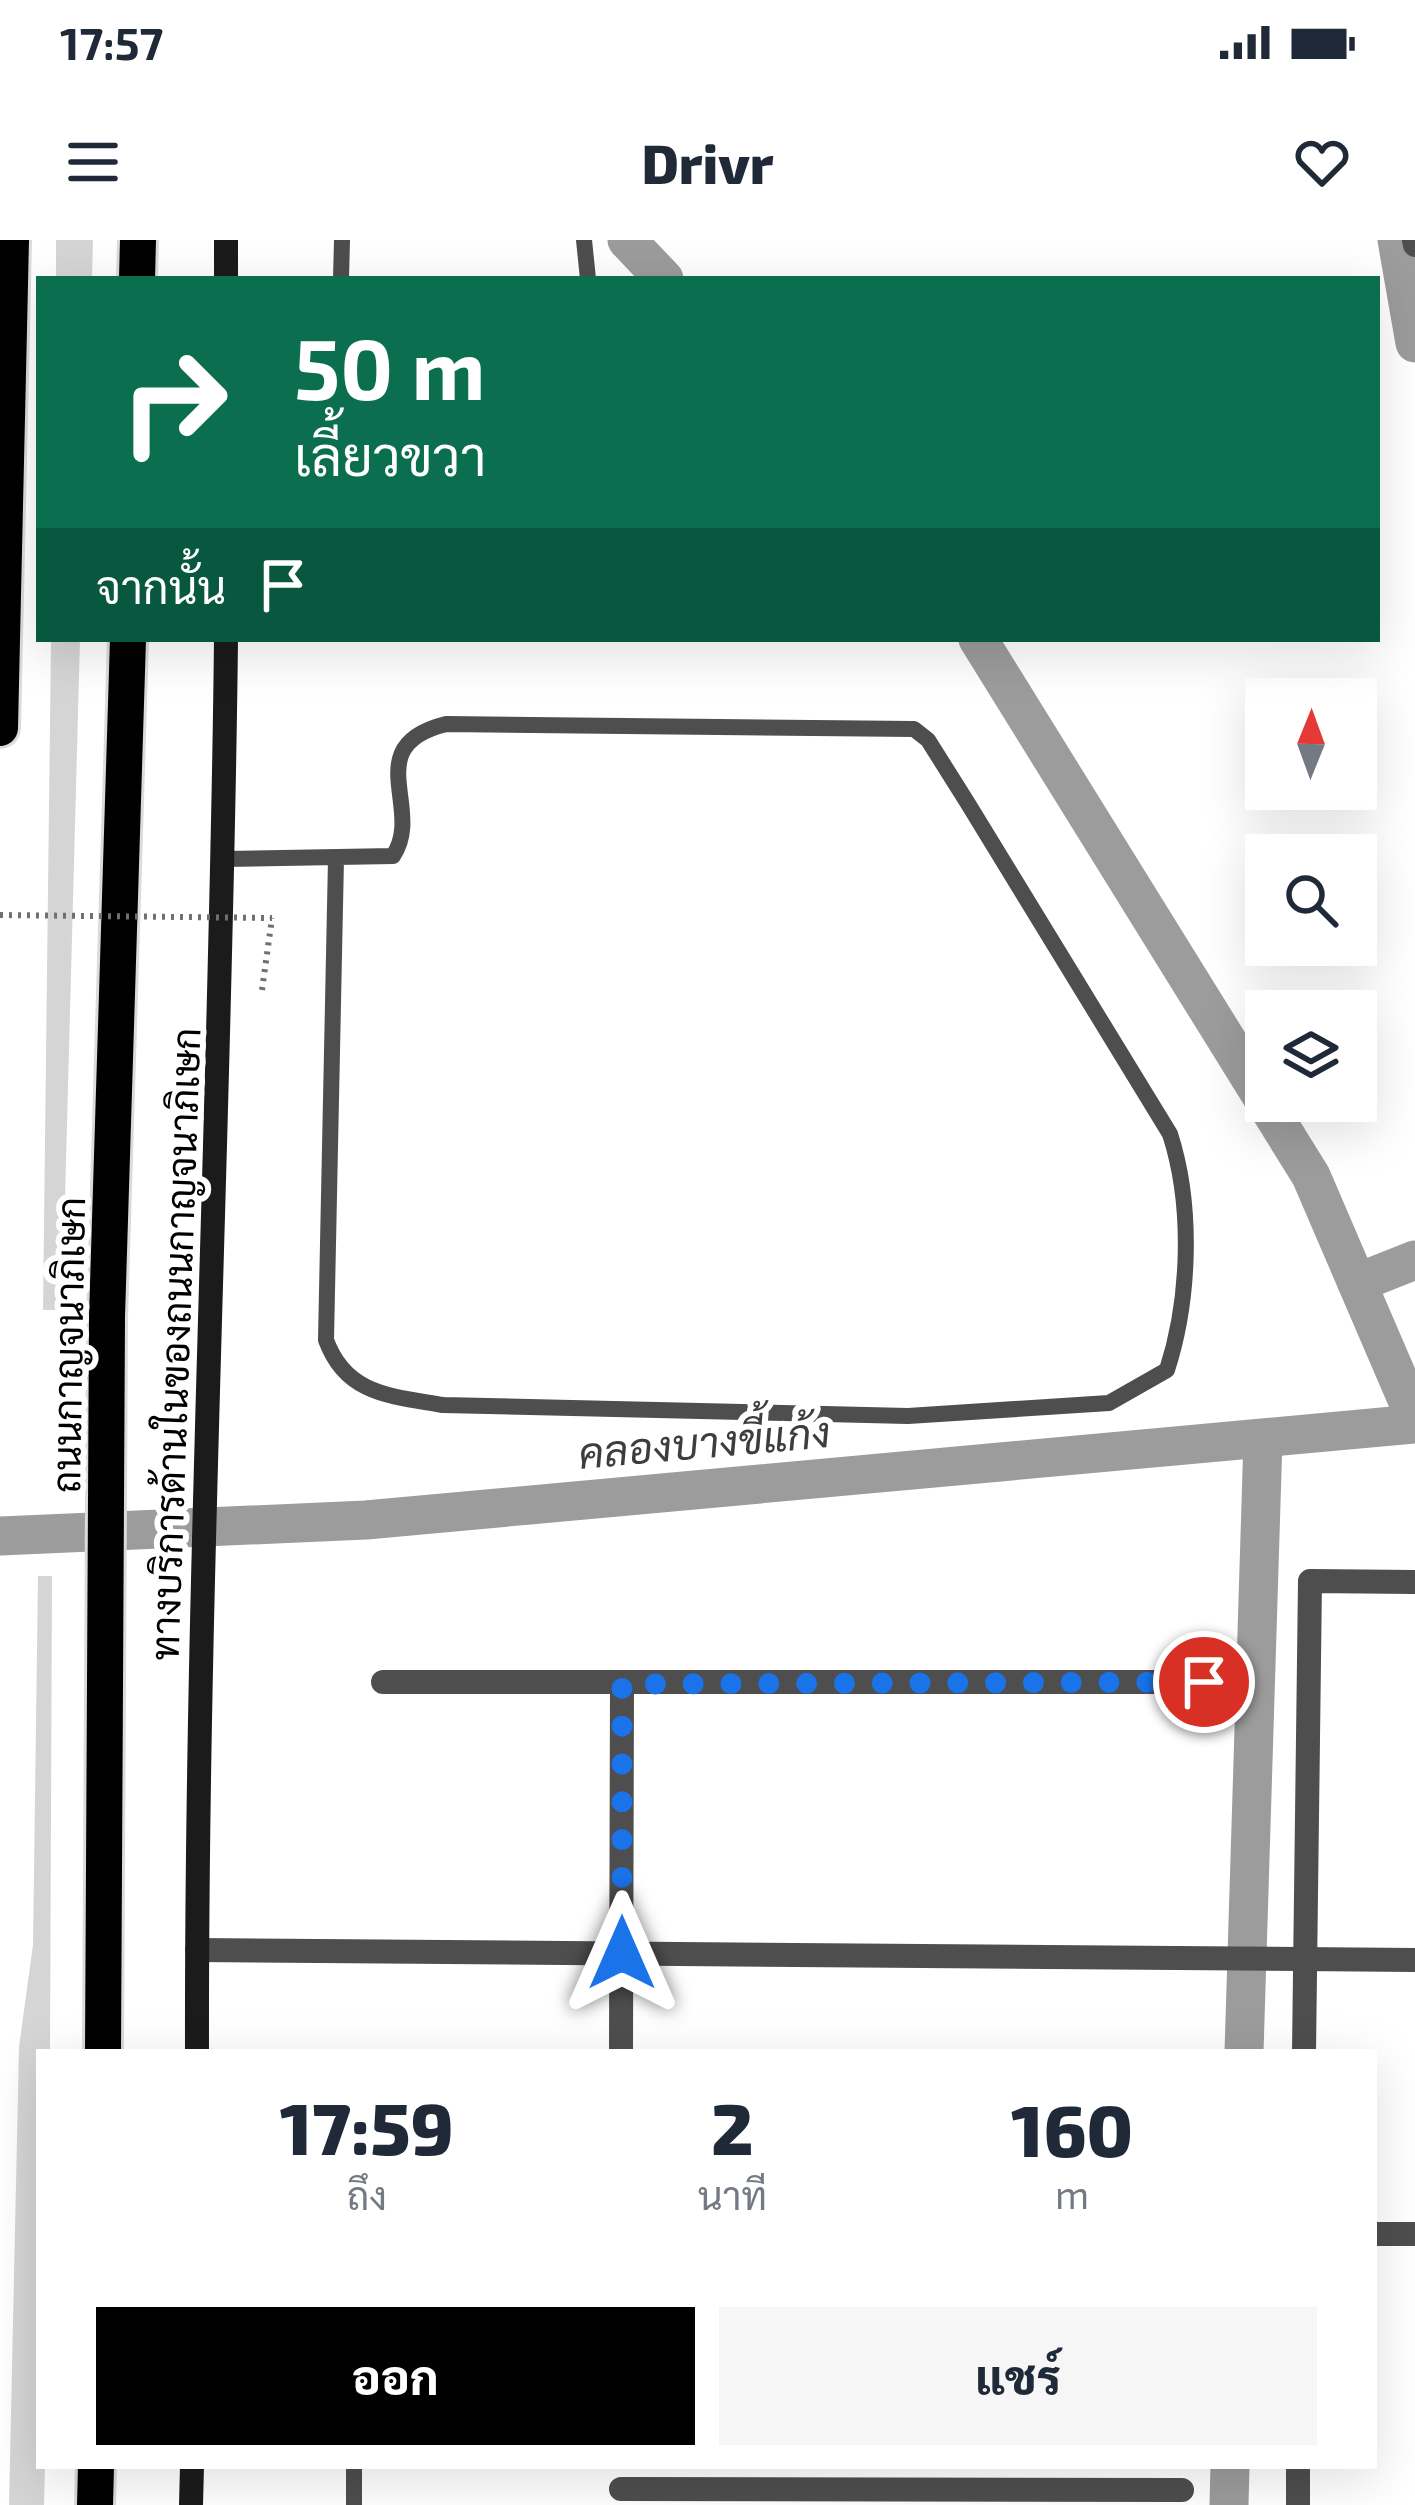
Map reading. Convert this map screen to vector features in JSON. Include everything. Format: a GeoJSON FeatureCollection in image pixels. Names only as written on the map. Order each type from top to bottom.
{"type":"FeatureCollection","features":[{"type":"Feature","properties":{"kind":"highway"},"geometry":{"type":"LineString","coordinates":[[0,728],[11,240]]}},
{"type":"Feature","properties":{"kind":"highway"},"geometry":{"type":"LineString","coordinates":[[137,240],[137,276]]}},
{"type":"Feature","properties":{"kind":"highway","name":"ถนนกาญจนาภิเษก"},"geometry":{"type":"LineString","coordinates":[[103,2049],[107,1317],[128,642]]}},
{"type":"Feature","properties":{"kind":"highway"},"geometry":{"type":"LineString","coordinates":[[95,2469],[95,2505]]}},
{"type":"Feature","properties":{"kind":"main road"},"geometry":{"type":"LineString","coordinates":[[226,240],[226,276]]}},
{"type":"Feature","properties":{"kind":"main road","name":"ทางบริการด้านในของถนนกาญจนาภิเษก"},"geometry":{"type":"LineString","coordinates":[[196,2049],[196,1812],[226,642]]}},
{"type":"Feature","properties":{"kind":"main road"},"geometry":{"type":"LineString","coordinates":[[191,2505],[192,2469]]}},
{"type":"Feature","properties":{"kind":"street"},"geometry":{"type":"LineString","coordinates":[[1304,2049],[1310,1581],[1415,1582]]}},
{"type":"Feature","properties":{"kind":"street"},"geometry":{"type":"LineString","coordinates":[[383,1682],[1204,1682]]}},
{"type":"Feature","properties":{"kind":"street"},"geometry":{"type":"LineString","coordinates":[[621,2049],[622,1684]]}},
{"type":"Feature","properties":{"kind":"street"},"geometry":{"type":"LineString","coordinates":[[196,1950],[1415,1960]]}},
{"type":"Feature","properties":{"kind":"street"},"geometry":{"type":"LineString","coordinates":[[1377,2234],[1415,2234]]}},
{"type":"Feature","properties":{"kind":"street"},"geometry":{"type":"LineString","coordinates":[[1298,2469],[1298,2505]]}},
{"type":"Feature","properties":{"kind":"street"},"geometry":{"type":"LineString","coordinates":[[620,2486],[1182,2490]]}},
{"type":"Feature","properties":{"kind":"lane"},"geometry":{"type":"LineString","coordinates":[[341,276],[342,240]]}},
{"type":"Feature","properties":{"kind":"lane"},"geometry":{"type":"LineString","coordinates":[[584,240],[588,276]]}},
{"type":"Feature","properties":{"kind":"lane"},"geometry":{"type":"LineString","coordinates":[[223,859],[393,856],[400,826],[396,772],[405,745],[423,730],[446,724],[914,729],[928,740],[1170,1134],[1179,1162],[1183,1288],[1167,1370],[1109,1403],[908,1416],[442,1405],[367,1391],[335,1364],[326,1340],[336,859]]}},
{"type":"Feature","properties":{"kind":"lane"},"geometry":{"type":"LineString","coordinates":[[354,2469],[354,2505]]}},
{"type":"Feature","properties":{"kind":"path"},"geometry":{"type":"LineString","coordinates":[[0,915],[272,918],[262,990]]}},
{"type":"Feature","properties":{"kind":"shaded area"},"geometry":{"type":"Polygon","coordinates":[[[56,240],[93,240],[92,276],[56,276],[56,240]]]}},
{"type":"Feature","properties":{"kind":"shaded area"},"geometry":{"type":"Polygon","coordinates":[[[51,642],[80,642],[62,1310],[43,1310],[51,642]]]}},
{"type":"Feature","properties":{"kind":"shaded area"},"geometry":{"type":"Polygon","coordinates":[[[38,1576],[52,1576],[50,2049],[36,2049],[36,2469],[45,2469],[44,2505],[9,2505],[19,2047],[33,1945],[38,1576]]]}},
{"type":"Feature","properties":{"kind":"waterway"},"geometry":{"type":"LineString","coordinates":[[627,240],[661,276]]}},
{"type":"Feature","properties":{"kind":"waterway"},"geometry":{"type":"LineString","coordinates":[[1397,240],[1415,343]]}},
{"type":"Feature","properties":{"kind":"waterway"},"geometry":{"type":"LineString","coordinates":[[980,642],[1311,1176],[1415,1418]]}},
{"type":"Feature","properties":{"kind":"waterway"},"geometry":{"type":"LineString","coordinates":[[1357,1283],[1415,1260]]}},
{"type":"Feature","properties":{"kind":"waterway","name":"คลองบางขี้แก้ง"},"geometry":{"type":"LineString","coordinates":[[0,1536],[366,1520],[1415,1424]]}},
{"type":"Feature","properties":{"kind":"waterway"},"geometry":{"type":"LineString","coordinates":[[1244,2049],[1263,1439]]}},
{"type":"Feature","properties":{"kind":"waterway"},"geometry":{"type":"LineString","coordinates":[[1229,2505],[1230,2469]]}},
{"type":"Feature","properties":{"kind":"route"},"geometry":{"type":"LineString","coordinates":[[622,1953],[622,1684],[1204,1682]]}}]}
